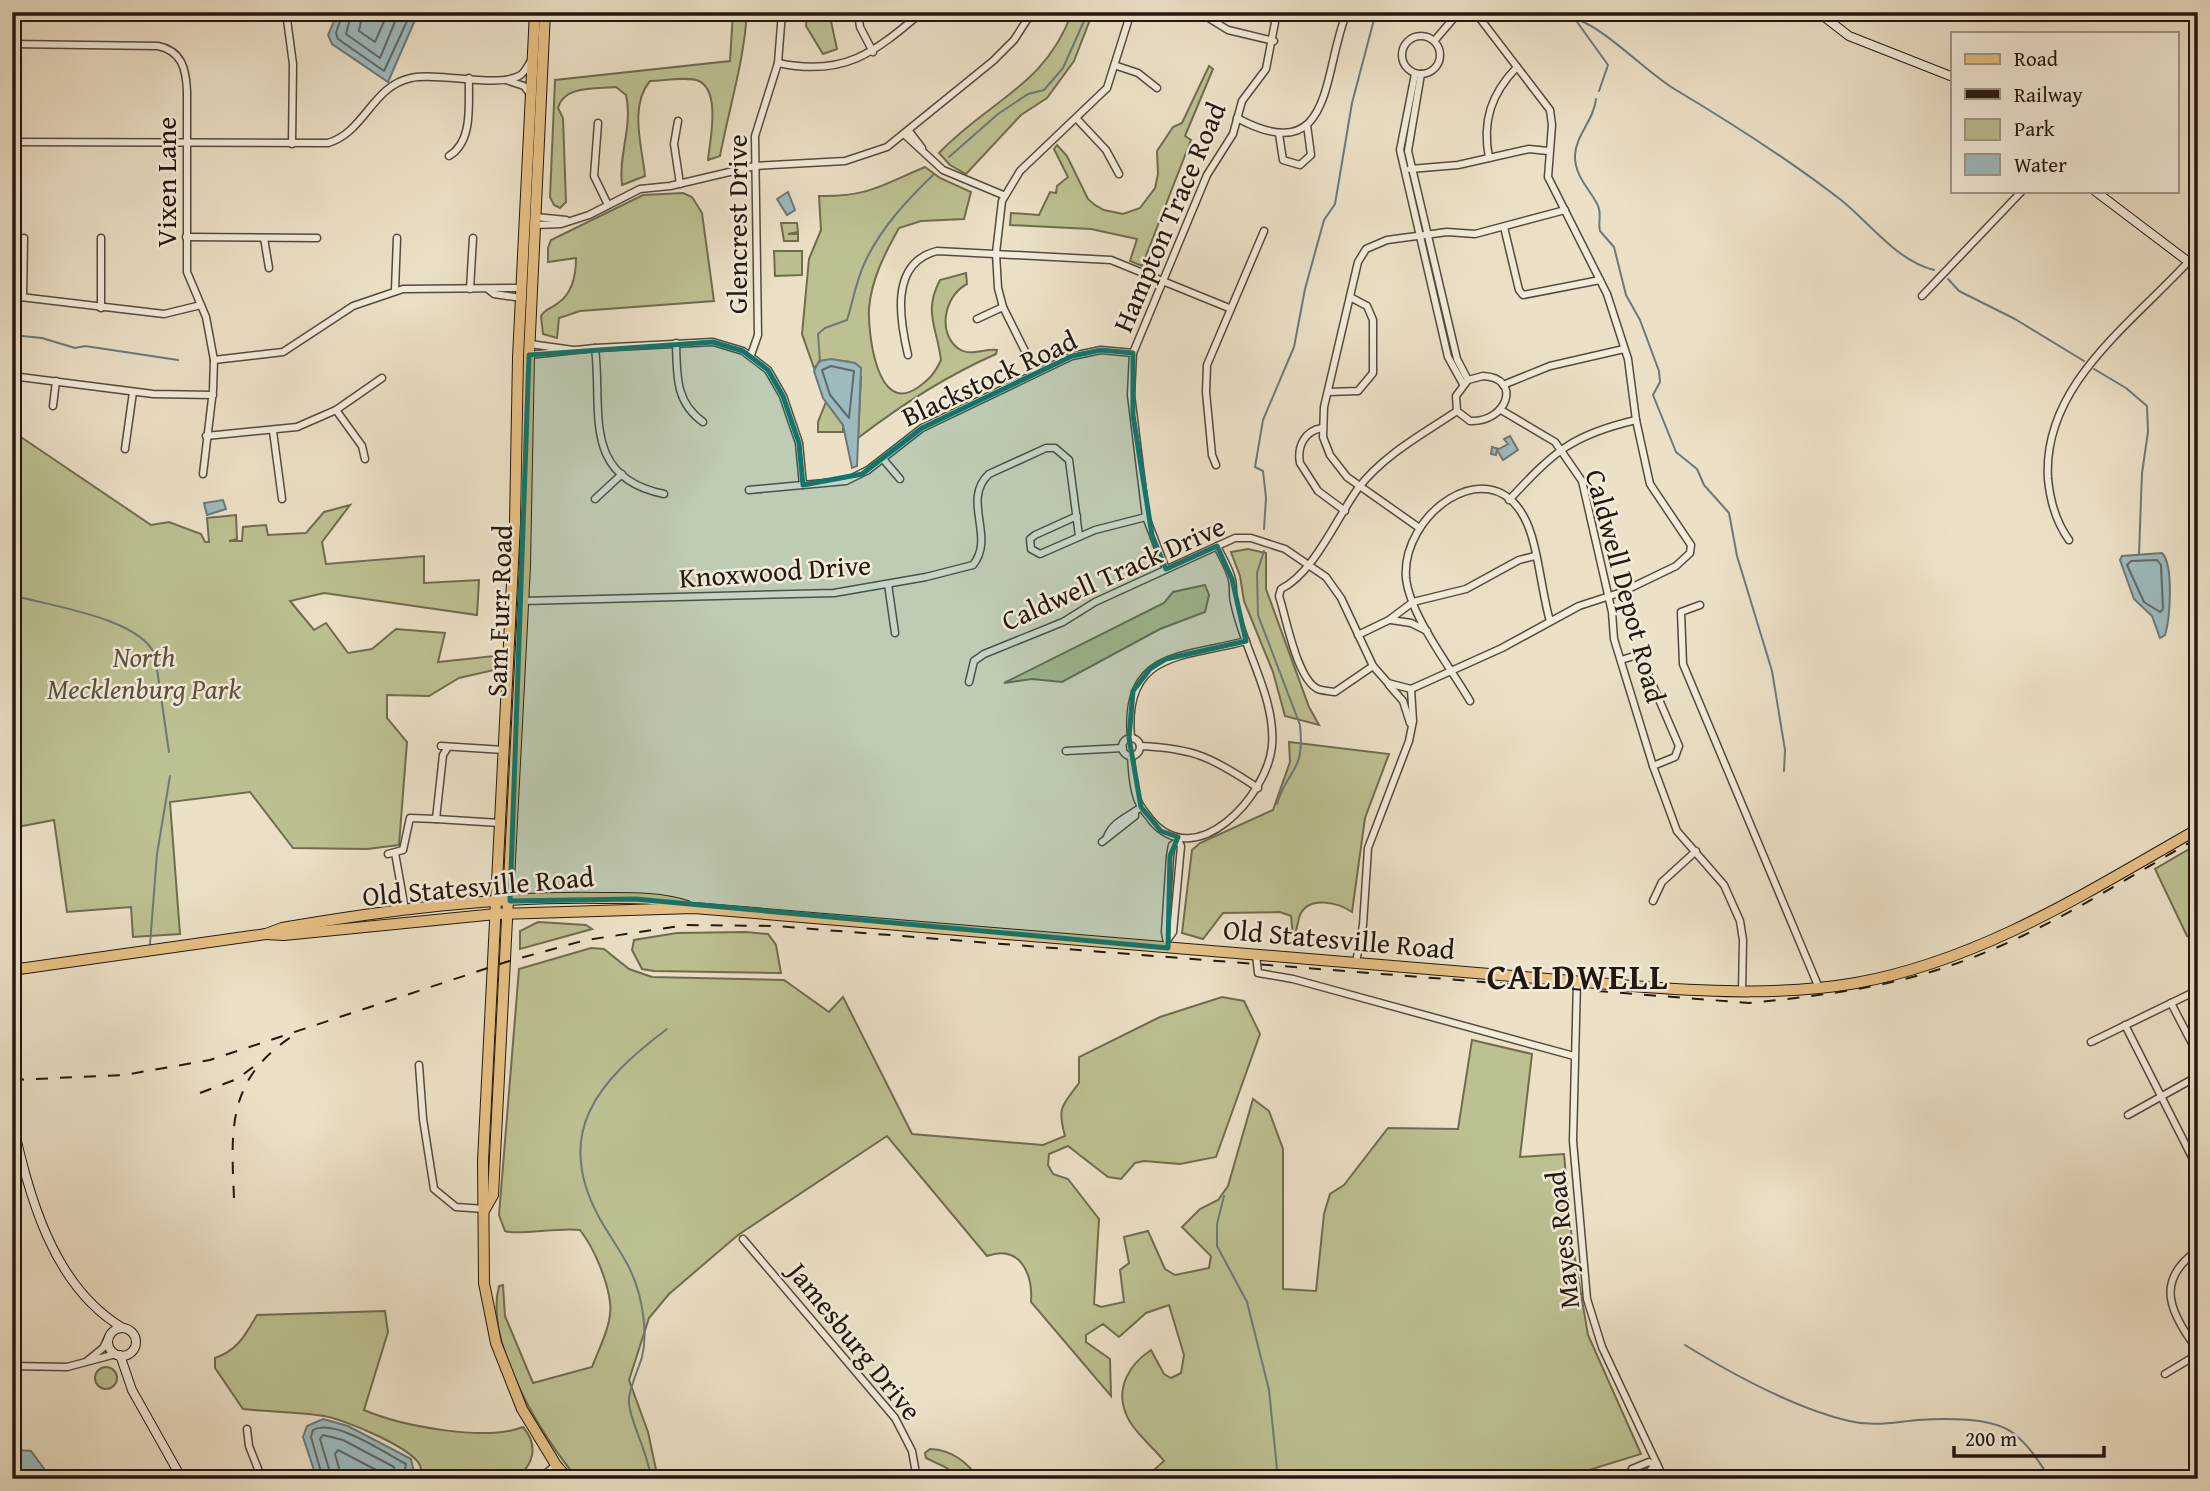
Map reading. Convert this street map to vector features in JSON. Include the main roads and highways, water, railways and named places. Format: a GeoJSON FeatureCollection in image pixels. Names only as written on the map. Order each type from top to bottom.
{"type":"FeatureCollection","features":[{"type":"Feature","properties":{"kind":"main road","name":"Sam Furr Road"},"geometry":{"type":"LineString","coordinates":[[535,12],[521,293],[515,523],[482,1182],[485,1209],[484,1283],[496,1343],[522,1409],[556,1465],[568,1479]]}},
{"type":"Feature","properties":{"kind":"main road","name":"Sam Furr Road"},"geometry":{"type":"LineString","coordinates":[[485,1209],[493,1195],[510,901],[523,601],[529,349],[545,12]]}},
{"type":"Feature","properties":{"kind":"main road"},"geometry":{"type":"LineString","coordinates":[[529,128],[530,214],[536,221]]}},
{"type":"Feature","properties":{"kind":"main road"},"geometry":{"type":"LineString","coordinates":[[521,293],[526,296],[528,393]]}},
{"type":"Feature","properties":{"kind":"main road"},"geometry":{"type":"LineString","coordinates":[[515,523],[518,593],[523,601]]}},
{"type":"Feature","properties":{"kind":"main road","name":"Old Statesville Road"},"geometry":{"type":"LineString","coordinates":[[12,970],[266,934],[496,914],[694,908],[1168,944],[1577,981],[1742,992],[1819,988],[1914,969],[1989,942],[2055,911],[2198,829]]}},
{"type":"Feature","properties":{"kind":"main road","name":"Old Statesville Road"},"geometry":{"type":"LineString","coordinates":[[266,934],[282,928],[405,909],[510,901],[623,898],[679,903],[694,908]]}},
{"type":"Feature","properties":{"kind":"main road"},"geometry":{"type":"LineString","coordinates":[[322,931],[330,925],[381,914]]}},
{"type":"Feature","properties":{"kind":"water"},"geometry":{"type":"Polygon","coordinates":[[[338,12],[414,12],[415,20],[388,82],[332,44],[328,35],[338,12]]]}},
{"type":"Feature","properties":{"kind":"water"},"geometry":{"type":"Polygon","coordinates":[[[788,192],[795,210],[787,215],[777,199],[788,192]]]}},
{"type":"Feature","properties":{"kind":"water"},"geometry":{"type":"Polygon","coordinates":[[[831,359],[855,363],[861,368],[857,466],[852,468],[843,425],[823,398],[814,371],[819,361],[831,359]]]}},
{"type":"Feature","properties":{"kind":"water"},"geometry":{"type":"Polygon","coordinates":[[[1510,436],[1518,450],[1503,460],[1497,450],[1496,455],[1491,454],[1492,447],[1499,449],[1508,444],[1504,439],[1510,436]]]}},
{"type":"Feature","properties":{"kind":"water"},"geometry":{"type":"Polygon","coordinates":[[[223,500],[226,509],[207,515],[204,503],[223,500]]]}},
{"type":"Feature","properties":{"kind":"water"},"geometry":{"type":"Polygon","coordinates":[[[2162,553],[2166,559],[2170,592],[2167,627],[2165,635],[2160,638],[2152,616],[2134,599],[2120,560],[2122,556],[2162,553]]]}},
{"type":"Feature","properties":{"kind":"water"},"geometry":{"type":"Polygon","coordinates":[[[323,1419],[348,1426],[411,1459],[414,1472],[408,1479],[317,1479],[303,1437],[307,1426],[323,1419]]]}},
{"type":"Feature","properties":{"kind":"water"},"geometry":{"type":"Polygon","coordinates":[[[19,1450],[31,1451],[45,1470],[42,1474],[31,1479],[12,1479],[12,1453],[19,1450]]]}},
{"type":"Feature","properties":{"kind":"waterway"},"geometry":{"type":"LineString","coordinates":[[949,157],[998,114],[1028,94],[1044,90],[1063,68],[1088,12]]}},
{"type":"Feature","properties":{"kind":"waterway"},"geometry":{"type":"LineString","coordinates":[[1264,529],[1266,498],[1263,471],[1255,467],[1263,420],[1294,347],[1305,289],[1324,220],[1335,204],[1352,103],[1376,12]]}},
{"type":"Feature","properties":{"kind":"waterway"},"geometry":{"type":"LineString","coordinates":[[1570,12],[1608,65],[1599,91]]}},
{"type":"Feature","properties":{"kind":"waterway"},"geometry":{"type":"LineString","coordinates":[[1576,19],[1600,31],[1665,82],[1801,170],[1852,209],[1896,250],[1934,270]]}},
{"type":"Feature","properties":{"kind":"waterway"},"geometry":{"type":"LineString","coordinates":[[1596,99],[1576,148],[1578,172],[1597,204],[1600,231],[1614,247],[1626,295],[1640,320],[1659,371],[1660,382],[1653,395],[1676,452],[1697,469],[1704,485],[1729,513],[1737,556],[1772,671],[1785,750],[1784,771]]}},
{"type":"Feature","properties":{"kind":"waterway"},"geometry":{"type":"LineString","coordinates":[[820,362],[818,334],[825,328],[847,320],[859,276],[871,250],[895,216],[933,175]]}},
{"type":"Feature","properties":{"kind":"waterway"},"geometry":{"type":"LineString","coordinates":[[1948,279],[1959,291],[2015,319],[2084,361]]}},
{"type":"Feature","properties":{"kind":"waterway"},"geometry":{"type":"LineString","coordinates":[[12,335],[42,338],[75,348],[85,346],[178,360]]}},
{"type":"Feature","properties":{"kind":"waterway"},"geometry":{"type":"LineString","coordinates":[[2094,369],[2126,388],[2147,406],[2148,432],[2142,473],[2139,554]]}},
{"type":"Feature","properties":{"kind":"waterway"},"geometry":{"type":"LineString","coordinates":[[1264,551],[1257,573],[1258,615],[1300,725],[1301,741],[1298,762],[1277,804]]}},
{"type":"Feature","properties":{"kind":"waterway"},"geometry":{"type":"LineString","coordinates":[[12,595],[92,615],[132,632],[146,642],[155,655],[169,752]]}},
{"type":"Feature","properties":{"kind":"waterway"},"geometry":{"type":"LineString","coordinates":[[150,944],[157,854],[170,776]]}},
{"type":"Feature","properties":{"kind":"waterway"},"geometry":{"type":"LineString","coordinates":[[651,1479],[629,1406],[630,1393],[644,1349],[641,1302],[632,1274],[600,1219],[586,1188],[581,1160],[582,1135],[590,1111],[603,1089],[642,1049],[667,1029]]}},
{"type":"Feature","properties":{"kind":"waterway"},"geometry":{"type":"LineString","coordinates":[[1224,1196],[1217,1224],[1217,1246],[1247,1302],[1269,1390],[1278,1479]]}},
{"type":"Feature","properties":{"kind":"waterway"},"geometry":{"type":"LineString","coordinates":[[1685,1345],[1764,1389],[1807,1408],[1849,1421],[1875,1424],[1954,1419],[1981,1421],[2004,1428],[2013,1433],[2034,1454],[2050,1479]]}},
{"type":"Feature","properties":{"kind":"railway"},"geometry":{"type":"LineString","coordinates":[[12,1080],[124,1075],[210,1060],[506,962],[586,940],[687,925],[775,926],[1749,1003],[1826,994],[1902,980],[1985,953],[2078,907],[2198,838]]}},
{"type":"Feature","properties":{"kind":"railway"},"geometry":{"type":"LineString","coordinates":[[234,1198],[233,1150],[237,1108],[255,1071],[270,1053],[291,1037]]}},
{"type":"Feature","properties":{"kind":"railway"},"geometry":{"type":"LineString","coordinates":[[200,1093],[237,1079],[253,1067]]}},
{"type":"Feature","properties":{"kind":"district","name":"CALDWELL"},"geometry":{"type":"Point","coordinates":[1578,977]}},
{"type":"Feature","properties":{"kind":"park label","name":"North Mecklenburg Park"},"geometry":{"type":"Point","coordinates":[144,673]}}]}
